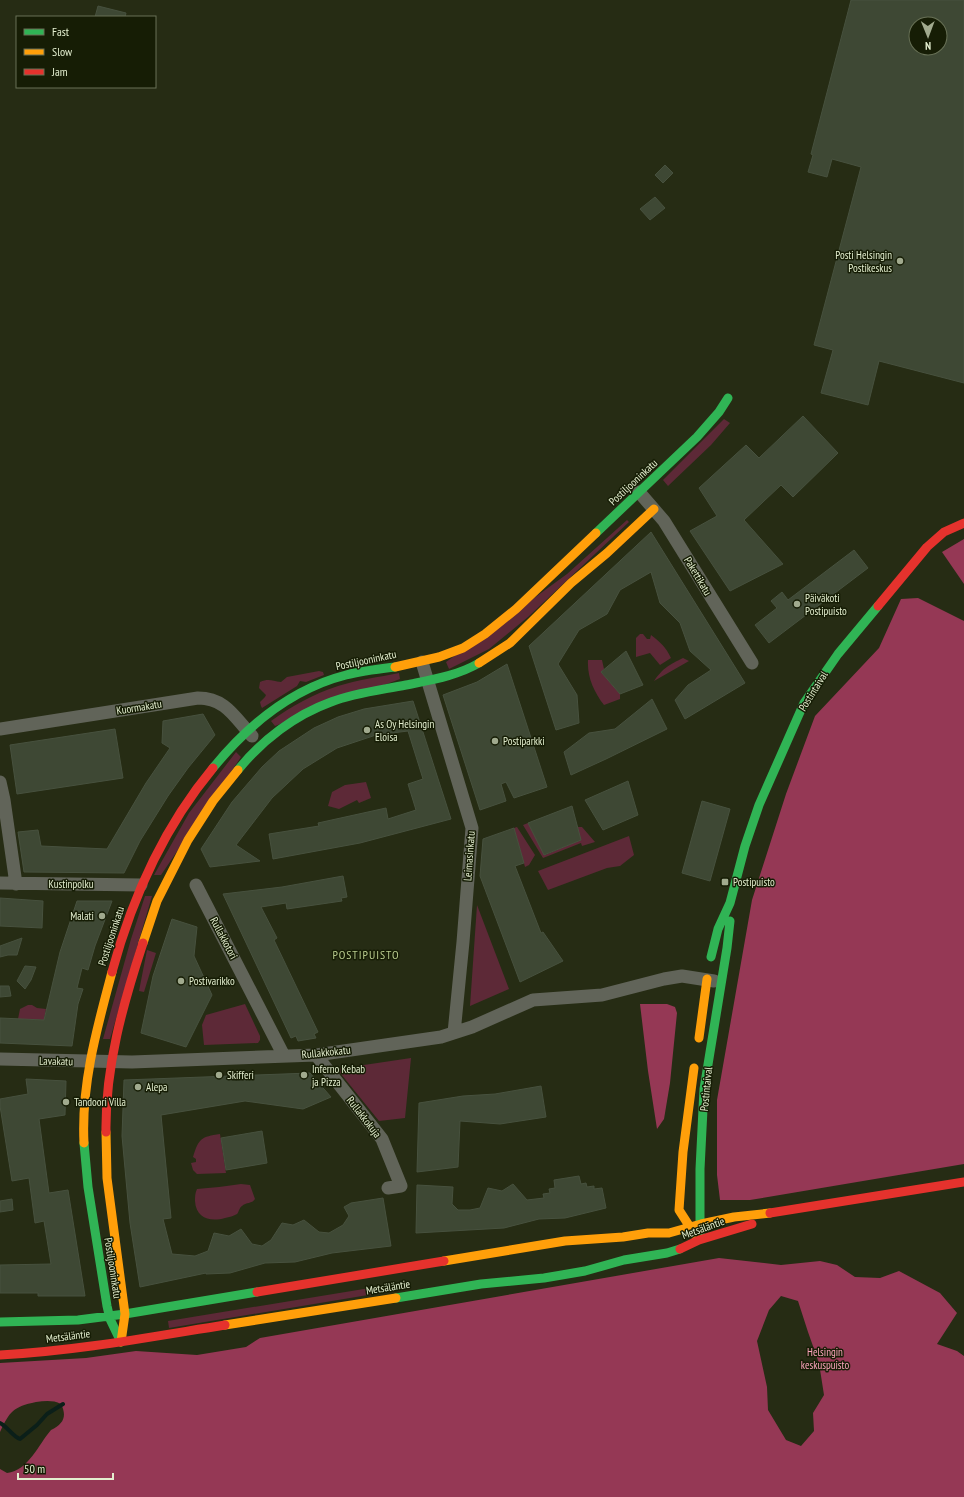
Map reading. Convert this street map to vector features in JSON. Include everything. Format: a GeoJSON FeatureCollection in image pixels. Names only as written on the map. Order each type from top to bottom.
{"type":"FeatureCollection","features":[{"type":"Feature","properties":{"kind":"street","name":"Postiljooninkatu"},"geometry":{"type":"LineString","coordinates":[[121,1342],[109,1316],[88,1181],[85,1158],[84,1103],[87,1075],[93,1045],[111,975],[141,885],[166,834],[203,778],[246,730],[277,707],[300,694],[327,682],[354,673],[422,662],[449,654],[469,645],[486,634],[578,551],[638,492],[688,448],[718,414],[728,398]]}},
{"type":"Feature","properties":{"kind":"street","name":"Pakettikatu"},"geometry":{"type":"LineString","coordinates":[[638,492],[666,524],[752,663]]}},
{"type":"Feature","properties":{"kind":"street","name":"Postiljooninkatu"},"geometry":{"type":"LineString","coordinates":[[121,1342],[125,1314],[107,1178],[106,1109],[112,1062],[123,1010],[156,901],[188,840],[213,801],[260,745],[272,735],[304,715],[331,702],[367,692],[427,681],[453,674],[474,666],[510,643],[571,584],[654,509]]}},
{"type":"Feature","properties":{"kind":"street","name":"Postintaival"},"geometry":{"type":"LineString","coordinates":[[698,1044],[711,957],[718,929],[730,903],[745,846],[759,805],[804,703],[838,654],[926,547],[944,532],[964,523]]}},
{"type":"Feature","properties":{"kind":"street","name":"Leimasinkatu"},"geometry":{"type":"LineString","coordinates":[[422,662],[472,828],[454,1033]]}},
{"type":"Feature","properties":{"kind":"street","name":"Kuormakatu"},"geometry":{"type":"LineString","coordinates":[[0,728],[198,698],[214,700],[223,704],[260,745]]}},
{"type":"Feature","properties":{"kind":"street"},"geometry":{"type":"LineString","coordinates":[[0,782],[16,884]]}},
{"type":"Feature","properties":{"kind":"street","name":"Kustinpolku"},"geometry":{"type":"LineString","coordinates":[[0,883],[141,885]]}},
{"type":"Feature","properties":{"kind":"street","name":"Rullakkotori"},"geometry":{"type":"LineString","coordinates":[[196,885],[284,1056]]}},
{"type":"Feature","properties":{"kind":"street","name":"Postintaival"},"geometry":{"type":"LineString","coordinates":[[699,1240],[701,1224],[700,1169],[704,1089],[730,931],[730,903]]}},
{"type":"Feature","properties":{"kind":"street","name":"Rullakkokatu"},"geometry":{"type":"LineString","coordinates":[[112,1062],[316,1055],[414,1042],[440,1037],[472,1027],[533,1000],[602,995],[664,979],[682,976],[721,982]]}},
{"type":"Feature","properties":{"kind":"street","name":"Rullakkokuja"},"geometry":{"type":"LineString","coordinates":[[316,1055],[382,1139],[395,1187]]}},
{"type":"Feature","properties":{"kind":"street","name":"Lavakatu"},"geometry":{"type":"LineString","coordinates":[[0,1059],[112,1062]]}},
{"type":"Feature","properties":{"kind":"street","name":"Postintaival"},"geometry":{"type":"LineString","coordinates":[[680,1210],[683,1152],[696,1059]]}},
{"type":"Feature","properties":{"kind":"street","name":"Metsäläntie"},"geometry":{"type":"LineString","coordinates":[[0,1322],[78,1320],[125,1314],[565,1241],[622,1237],[648,1233],[669,1233],[734,1217],[773,1214],[964,1182]]}},
{"type":"Feature","properties":{"kind":"street"},"geometry":{"type":"LineString","coordinates":[[648,1233],[670,1222],[680,1210],[699,1240]]}},
{"type":"Feature","properties":{"kind":"street","name":"Metsäläntie"},"geometry":{"type":"LineString","coordinates":[[0,1355],[35,1353],[121,1342],[481,1284],[544,1278],[585,1271],[624,1260],[677,1250],[699,1240],[759,1221],[773,1214]]}},
{"type":"Feature","properties":{"kind":"shaded area"},"geometry":{"type":"Polygon","coordinates":[[[724,419],[730,423],[711,445],[668,486],[663,480],[724,419]]]}},
{"type":"Feature","properties":{"kind":"shaded area"},"geometry":{"type":"Polygon","coordinates":[[[627,520],[629,522],[528,617],[489,649],[449,669],[446,662],[567,574],[627,520]]]}},
{"type":"Feature","properties":{"kind":"shaded area"},"geometry":{"type":"Polygon","coordinates":[[[640,634],[643,634],[647,639],[650,639],[651,635],[662,645],[671,658],[660,665],[650,653],[636,657],[636,638],[640,634]]]}},
{"type":"Feature","properties":{"kind":"shaded area"},"geometry":{"type":"Polygon","coordinates":[[[683,658],[689,661],[654,681],[667,667],[683,658]]]}},
{"type":"Feature","properties":{"kind":"shaded area"},"geometry":{"type":"Polygon","coordinates":[[[588,660],[602,660],[604,669],[601,672],[620,694],[620,699],[604,705],[592,684],[588,660]]]}},
{"type":"Feature","properties":{"kind":"shaded area"},"geometry":{"type":"Polygon","coordinates":[[[319,671],[323,672],[324,675],[306,682],[300,681],[297,686],[262,708],[260,702],[266,695],[259,688],[260,682],[268,680],[281,682],[287,677],[319,671]]]}},
{"type":"Feature","properties":{"kind":"shaded area"},"geometry":{"type":"Polygon","coordinates":[[[399,673],[400,679],[275,726],[271,721],[303,701],[329,689],[353,682],[399,673]]]}},
{"type":"Feature","properties":{"kind":"shaded area"},"geometry":{"type":"Polygon","coordinates":[[[236,752],[241,757],[161,875],[154,875],[189,813],[236,752]]]}},
{"type":"Feature","properties":{"kind":"shaded area"},"geometry":{"type":"Polygon","coordinates":[[[366,782],[371,798],[359,803],[357,800],[339,809],[328,806],[332,792],[345,785],[366,782]]]}},
{"type":"Feature","properties":{"kind":"shaded area"},"geometry":{"type":"Polygon","coordinates":[[[528,823],[545,855],[580,840],[577,827],[582,827],[595,842],[582,846],[581,843],[543,858],[523,825],[528,823]]]}},
{"type":"Feature","properties":{"kind":"shaded area"},"geometry":{"type":"Polygon","coordinates":[[[517,827],[535,855],[529,865],[525,867],[514,828],[517,827]]]}},
{"type":"Feature","properties":{"kind":"shaded area"},"geometry":{"type":"Polygon","coordinates":[[[629,836],[634,855],[620,866],[607,868],[548,890],[538,871],[629,836]]]}},
{"type":"Feature","properties":{"kind":"shaded area"},"geometry":{"type":"Polygon","coordinates":[[[145,896],[152,896],[110,1039],[103,1039],[131,939],[145,896]]]}},
{"type":"Feature","properties":{"kind":"shaded area"},"geometry":{"type":"Polygon","coordinates":[[[477,905],[509,989],[470,1006],[477,905]]]}},
{"type":"Feature","properties":{"kind":"shaded area"},"geometry":{"type":"Polygon","coordinates":[[[147,950],[156,953],[144,992],[139,991],[147,950]]]}},
{"type":"Feature","properties":{"kind":"shaded area"},"geometry":{"type":"Polygon","coordinates":[[[245,1004],[260,1036],[258,1043],[204,1045],[202,1025],[206,1015],[245,1004]]]}},
{"type":"Feature","properties":{"kind":"shaded area"},"geometry":{"type":"Polygon","coordinates":[[[28,1005],[46,1009],[44,1020],[18,1019],[20,1009],[28,1005]]]}},
{"type":"Feature","properties":{"kind":"shaded area"},"geometry":{"type":"Polygon","coordinates":[[[411,1058],[405,1118],[379,1121],[337,1069],[411,1058]]]}},
{"type":"Feature","properties":{"kind":"shaded area"},"geometry":{"type":"Polygon","coordinates":[[[220,1134],[226,1173],[197,1174],[193,1170],[191,1163],[196,1162],[196,1159],[193,1157],[199,1142],[209,1136],[220,1134]]]}},
{"type":"Feature","properties":{"kind":"shaded area"},"geometry":{"type":"Polygon","coordinates":[[[241,1184],[250,1185],[255,1199],[252,1202],[242,1206],[237,1214],[215,1220],[205,1218],[198,1212],[195,1201],[197,1189],[241,1184]]]}},
{"type":"Feature","properties":{"kind":"shaded area"},"geometry":{"type":"Polygon","coordinates":[[[382,1286],[392,1291],[169,1328],[168,1321],[382,1286]]]}},
{"type":"Feature","properties":{"kind":"green space"},"geometry":{"type":"Polygon","coordinates":[[[964,539],[964,584],[942,552],[964,539]]]}},
{"type":"Feature","properties":{"kind":"green space"},"geometry":{"type":"Polygon","coordinates":[[[918,598],[964,621],[964,1164],[750,1200],[720,1200],[717,1175],[717,1100],[752,900],[786,794],[815,716],[879,648],[901,599],[918,598]]]}},
{"type":"Feature","properties":{"kind":"green space"},"geometry":{"type":"Polygon","coordinates":[[[640,1004],[667,1004],[675,1007],[677,1013],[670,1083],[664,1119],[657,1129],[648,1071],[640,1004]]]}},
{"type":"Feature","properties":{"kind":"green space","name":"Helsingin keskuspuisto"},"geometry":{"type":"Polygon","coordinates":[[[719,1258],[781,1265],[820,1261],[837,1265],[855,1277],[880,1278],[899,1271],[940,1293],[957,1313],[937,1344],[957,1351],[964,1356],[964,1497],[0,1497],[0,1469],[7,1473],[15,1471],[27,1462],[51,1430],[59,1425],[63,1419],[64,1412],[61,1404],[52,1401],[28,1404],[13,1411],[0,1432],[0,1363],[86,1358],[136,1351],[197,1355],[246,1347],[260,1338],[719,1258]],[[781,1296],[769,1310],[757,1341],[767,1387],[768,1410],[786,1440],[801,1446],[814,1431],[813,1413],[824,1395],[819,1363],[798,1301],[781,1296]]]}},
{"type":"Feature","properties":{"kind":"building","name":"Posti Helsingin Postikeskus"},"geometry":{"type":"Polygon","coordinates":[[[851,0],[964,0],[964,383],[879,361],[868,405],[821,393],[833,350],[814,345],[861,167],[832,159],[827,177],[808,172],[813,155],[811,154],[851,0]]]}},
{"type":"Feature","properties":{"kind":"building"},"geometry":{"type":"Polygon","coordinates":[[[98,6],[126,13],[125,16],[95,16],[98,6]]]}},
{"type":"Feature","properties":{"kind":"building"},"geometry":{"type":"Polygon","coordinates":[[[665,165],[673,173],[663,183],[655,175],[665,165]]]}},
{"type":"Feature","properties":{"kind":"building"},"geometry":{"type":"Polygon","coordinates":[[[655,197],[665,208],[650,220],[640,209],[655,197]]]}},
{"type":"Feature","properties":{"kind":"building"},"geometry":{"type":"Polygon","coordinates":[[[803,416],[838,453],[793,497],[781,485],[744,520],[783,564],[730,591],[690,531],[717,516],[699,488],[746,445],[759,458],[803,416]]]}},
{"type":"Feature","properties":{"kind":"building"},"geometry":{"type":"Polygon","coordinates":[[[651,532],[745,683],[685,719],[675,700],[688,685],[711,670],[690,651],[680,623],[660,603],[651,572],[620,590],[607,614],[579,630],[558,664],[577,695],[579,723],[556,730],[529,646],[651,532]]]}},
{"type":"Feature","properties":{"kind":"building"},"geometry":{"type":"Polygon","coordinates":[[[854,550],[868,568],[769,643],[755,625],[777,608],[771,601],[782,592],[788,600],[854,550]]]}},
{"type":"Feature","properties":{"kind":"building"},"geometry":{"type":"Polygon","coordinates":[[[626,651],[643,685],[620,694],[601,672],[626,651]]]}},
{"type":"Feature","properties":{"kind":"building","name":"Postiparkki"},"geometry":{"type":"Polygon","coordinates":[[[507,664],[547,787],[514,798],[506,782],[501,784],[506,801],[480,810],[443,695],[477,682],[507,664]]]}},
{"type":"Feature","properties":{"kind":"building"},"geometry":{"type":"Polygon","coordinates":[[[652,699],[667,729],[571,775],[564,752],[589,733],[615,729],[652,699]]]}},
{"type":"Feature","properties":{"kind":"building"},"geometry":{"type":"Polygon","coordinates":[[[413,701],[451,819],[360,843],[273,859],[269,834],[319,826],[318,823],[386,808],[388,819],[416,810],[408,784],[423,779],[408,731],[376,735],[337,748],[303,769],[272,798],[236,845],[260,861],[210,867],[201,849],[232,802],[262,767],[279,751],[314,728],[338,717],[364,709],[413,701]]]}},
{"type":"Feature","properties":{"kind":"building"},"geometry":{"type":"Polygon","coordinates":[[[203,714],[215,735],[188,768],[168,796],[140,841],[124,873],[24,872],[18,832],[38,830],[41,846],[107,849],[146,783],[170,748],[162,743],[163,721],[203,714]]]}},
{"type":"Feature","properties":{"kind":"building"},"geometry":{"type":"Polygon","coordinates":[[[115,729],[123,778],[17,794],[10,745],[115,729]]]}},
{"type":"Feature","properties":{"kind":"building"},"geometry":{"type":"Polygon","coordinates":[[[628,781],[638,815],[603,830],[585,800],[628,781]]]}},
{"type":"Feature","properties":{"kind":"building"},"geometry":{"type":"Polygon","coordinates":[[[702,801],[730,809],[710,881],[682,873],[702,801]]]}},
{"type":"Feature","properties":{"kind":"building"},"geometry":{"type":"Polygon","coordinates":[[[572,806],[581,840],[544,855],[528,823],[572,806]]]}},
{"type":"Feature","properties":{"kind":"building"},"geometry":{"type":"Polygon","coordinates":[[[514,828],[524,863],[515,866],[541,933],[543,932],[563,961],[520,982],[480,876],[483,839],[514,828]]]}},
{"type":"Feature","properties":{"kind":"building"},"geometry":{"type":"Polygon","coordinates":[[[343,876],[347,897],[341,898],[342,901],[287,909],[286,903],[261,907],[277,938],[274,940],[318,1032],[314,1034],[316,1038],[298,1041],[296,1036],[291,1038],[223,894],[282,887],[343,876]]]}},
{"type":"Feature","properties":{"kind":"building"},"geometry":{"type":"Polygon","coordinates":[[[0,898],[43,901],[42,928],[0,926],[0,898]]]}},
{"type":"Feature","properties":{"kind":"building"},"geometry":{"type":"Polygon","coordinates":[[[77,901],[112,901],[95,946],[88,970],[82,968],[77,988],[83,989],[78,1004],[72,1046],[0,1043],[0,1018],[44,1020],[60,952],[77,901]]]}},
{"type":"Feature","properties":{"kind":"building","name":"Postivarikko"},"geometry":{"type":"Polygon","coordinates":[[[172,919],[197,927],[194,956],[212,995],[186,1047],[141,1033],[153,976],[172,919]]]}},
{"type":"Feature","properties":{"kind":"building"},"geometry":{"type":"Polygon","coordinates":[[[22,938],[17,955],[0,957],[0,946],[22,938]]]}},
{"type":"Feature","properties":{"kind":"building"},"geometry":{"type":"Polygon","coordinates":[[[25,966],[36,967],[31,980],[25,989],[17,981],[25,966]]]}},
{"type":"Feature","properties":{"kind":"building"},"geometry":{"type":"Polygon","coordinates":[[[0,986],[9,986],[11,996],[0,997],[0,986]]]}},
{"type":"Feature","properties":{"kind":"building"},"geometry":{"type":"Polygon","coordinates":[[[310,1073],[331,1097],[303,1109],[245,1101],[161,1115],[171,1218],[163,1219],[172,1254],[195,1256],[208,1251],[214,1233],[229,1236],[241,1229],[252,1244],[262,1246],[271,1240],[282,1223],[293,1225],[304,1220],[319,1232],[329,1233],[343,1225],[349,1216],[344,1207],[351,1203],[383,1198],[391,1246],[332,1253],[295,1262],[265,1263],[230,1273],[206,1273],[140,1287],[130,1223],[122,1136],[124,1080],[310,1073]]]}},
{"type":"Feature","properties":{"kind":"building"},"geometry":{"type":"Polygon","coordinates":[[[26,1079],[66,1081],[65,1115],[39,1119],[49,1193],[68,1190],[85,1296],[38,1296],[38,1293],[0,1293],[0,1265],[51,1264],[44,1221],[35,1223],[29,1178],[12,1181],[0,1106],[0,1099],[28,1094],[26,1079]]]}},
{"type":"Feature","properties":{"kind":"building"},"geometry":{"type":"Polygon","coordinates":[[[541,1086],[546,1117],[500,1124],[460,1121],[458,1167],[417,1172],[419,1103],[463,1096],[495,1094],[541,1086]]]}},
{"type":"Feature","properties":{"kind":"building"},"geometry":{"type":"Polygon","coordinates":[[[262,1131],[267,1163],[226,1170],[221,1138],[262,1131]]]}},
{"type":"Feature","properties":{"kind":"building"},"geometry":{"type":"Polygon","coordinates":[[[579,1176],[581,1184],[586,1183],[587,1187],[594,1186],[594,1189],[602,1188],[606,1208],[565,1218],[539,1219],[504,1228],[416,1233],[417,1185],[453,1187],[452,1204],[458,1210],[470,1210],[480,1208],[488,1188],[502,1191],[513,1184],[527,1200],[544,1198],[543,1194],[550,1193],[549,1189],[555,1188],[554,1180],[579,1176]]]}},
{"type":"Feature","properties":{"kind":"building"},"geometry":{"type":"Polygon","coordinates":[[[12,1199],[13,1210],[0,1212],[0,1201],[12,1199]]]}},
{"type":"Feature","properties":{"kind":"waterway"},"geometry":{"type":"LineString","coordinates":[[0,1423],[20,1439],[37,1425],[47,1414],[63,1404]]}},
{"type":"Feature","properties":{"kind":"traffic: fast"},"geometry":{"type":"LineString","coordinates":[[596,533],[697,437],[719,412],[728,398]]}},
{"type":"Feature","properties":{"kind":"traffic: fast"},"geometry":{"type":"LineString","coordinates":[[711,957],[718,929],[730,903],[745,846],[759,805],[804,703],[838,654],[878,606]]}},
{"type":"Feature","properties":{"kind":"traffic: fast"},"geometry":{"type":"LineString","coordinates":[[238,770],[268,739],[292,721],[318,707],[358,694],[443,677],[462,671],[479,663]]}},
{"type":"Feature","properties":{"kind":"traffic: fast"},"geometry":{"type":"LineString","coordinates":[[213,768],[256,723],[289,699],[307,689],[346,675],[395,667]]}},
{"type":"Feature","properties":{"kind":"traffic: fast"},"geometry":{"type":"LineString","coordinates":[[700,1236],[700,1169],[704,1089],[730,921]]}},
{"type":"Feature","properties":{"kind":"traffic: fast"},"geometry":{"type":"LineString","coordinates":[[84,1143],[88,1187],[107,1306],[110,1319],[121,1342]]}},
{"type":"Feature","properties":{"kind":"traffic: fast"},"geometry":{"type":"LineString","coordinates":[[396,1298],[481,1284],[544,1278],[585,1271],[624,1260],[667,1253],[680,1249]]}},
{"type":"Feature","properties":{"kind":"traffic: fast"},"geometry":{"type":"LineString","coordinates":[[0,1322],[78,1320],[125,1314],[257,1292]]}},
{"type":"Feature","properties":{"kind":"traffic: slow"},"geometry":{"type":"LineString","coordinates":[[479,663],[510,643],[571,583],[607,553],[654,509]]}},
{"type":"Feature","properties":{"kind":"traffic: slow"},"geometry":{"type":"LineString","coordinates":[[395,667],[439,657],[463,648],[485,634],[516,609],[596,533]]}},
{"type":"Feature","properties":{"kind":"traffic: slow"},"geometry":{"type":"LineString","coordinates":[[143,943],[157,901],[188,840],[213,801],[238,770]]}},
{"type":"Feature","properties":{"kind":"traffic: slow"},"geometry":{"type":"LineString","coordinates":[[84,1143],[85,1099],[91,1056],[112,972]]}},
{"type":"Feature","properties":{"kind":"traffic: slow"},"geometry":{"type":"LineString","coordinates":[[699,1038],[707,979]]}},
{"type":"Feature","properties":{"kind":"traffic: slow"},"geometry":{"type":"LineString","coordinates":[[694,1068],[683,1152],[679,1210],[697,1238]]}},
{"type":"Feature","properties":{"kind":"traffic: slow"},"geometry":{"type":"LineString","coordinates":[[106,1132],[107,1178],[125,1314],[121,1342]]}},
{"type":"Feature","properties":{"kind":"traffic: slow"},"geometry":{"type":"LineString","coordinates":[[444,1261],[565,1241],[623,1237],[648,1233],[669,1233],[734,1217],[770,1213]]}},
{"type":"Feature","properties":{"kind":"traffic: slow"},"geometry":{"type":"LineString","coordinates":[[225,1325],[396,1298]]}},
{"type":"Feature","properties":{"kind":"traffic: jam"},"geometry":{"type":"LineString","coordinates":[[878,606],[927,547],[944,532],[964,523]]}},
{"type":"Feature","properties":{"kind":"traffic: jam"},"geometry":{"type":"LineString","coordinates":[[112,972],[129,917],[152,864],[179,814],[213,768]]}},
{"type":"Feature","properties":{"kind":"traffic: jam"},"geometry":{"type":"LineString","coordinates":[[106,1132],[106,1108],[112,1060],[122,1012],[143,943]]}},
{"type":"Feature","properties":{"kind":"traffic: jam"},"geometry":{"type":"LineString","coordinates":[[770,1213],[964,1182]]}},
{"type":"Feature","properties":{"kind":"traffic: jam"},"geometry":{"type":"LineString","coordinates":[[680,1249],[699,1240],[752,1224]]}},
{"type":"Feature","properties":{"kind":"traffic: jam"},"geometry":{"type":"LineString","coordinates":[[257,1292],[444,1261]]}},
{"type":"Feature","properties":{"kind":"traffic: jam"},"geometry":{"type":"LineString","coordinates":[[0,1355],[85,1347],[225,1325]]}},
{"type":"Feature","properties":{"kind":"place","name":"Posti Helsingin Postikeskus"},"geometry":{"type":"Point","coordinates":[900,261]}},
{"type":"Feature","properties":{"kind":"place","name":"Päiväkoti Postipuisto"},"geometry":{"type":"Point","coordinates":[797,604]}},
{"type":"Feature","properties":{"kind":"place","name":"As Oy Helsingin Eloisa"},"geometry":{"type":"Point","coordinates":[367,730]}},
{"type":"Feature","properties":{"kind":"place","name":"Postiparkki"},"geometry":{"type":"Point","coordinates":[495,741]}},
{"type":"Feature","properties":{"kind":"place","name":"Postipuisto"},"geometry":{"type":"Point","coordinates":[725,882]}},
{"type":"Feature","properties":{"kind":"place","name":"Malati"},"geometry":{"type":"Point","coordinates":[102,916]}},
{"type":"Feature","properties":{"kind":"place","name":"Postivarikko"},"geometry":{"type":"Point","coordinates":[181,981]}},
{"type":"Feature","properties":{"kind":"place","name":"Skifferi"},"geometry":{"type":"Point","coordinates":[219,1075]}},
{"type":"Feature","properties":{"kind":"place","name":"Inferno Kebab ja Pizza"},"geometry":{"type":"Point","coordinates":[304,1075]}},
{"type":"Feature","properties":{"kind":"place","name":"Alepa"},"geometry":{"type":"Point","coordinates":[138,1087]}},
{"type":"Feature","properties":{"kind":"place","name":"Tandoori Villa"},"geometry":{"type":"Point","coordinates":[66,1102]}},
{"type":"Feature","properties":{"kind":"district","name":"POSTIPUISTO"},"geometry":{"type":"Point","coordinates":[366,955]}}]}
